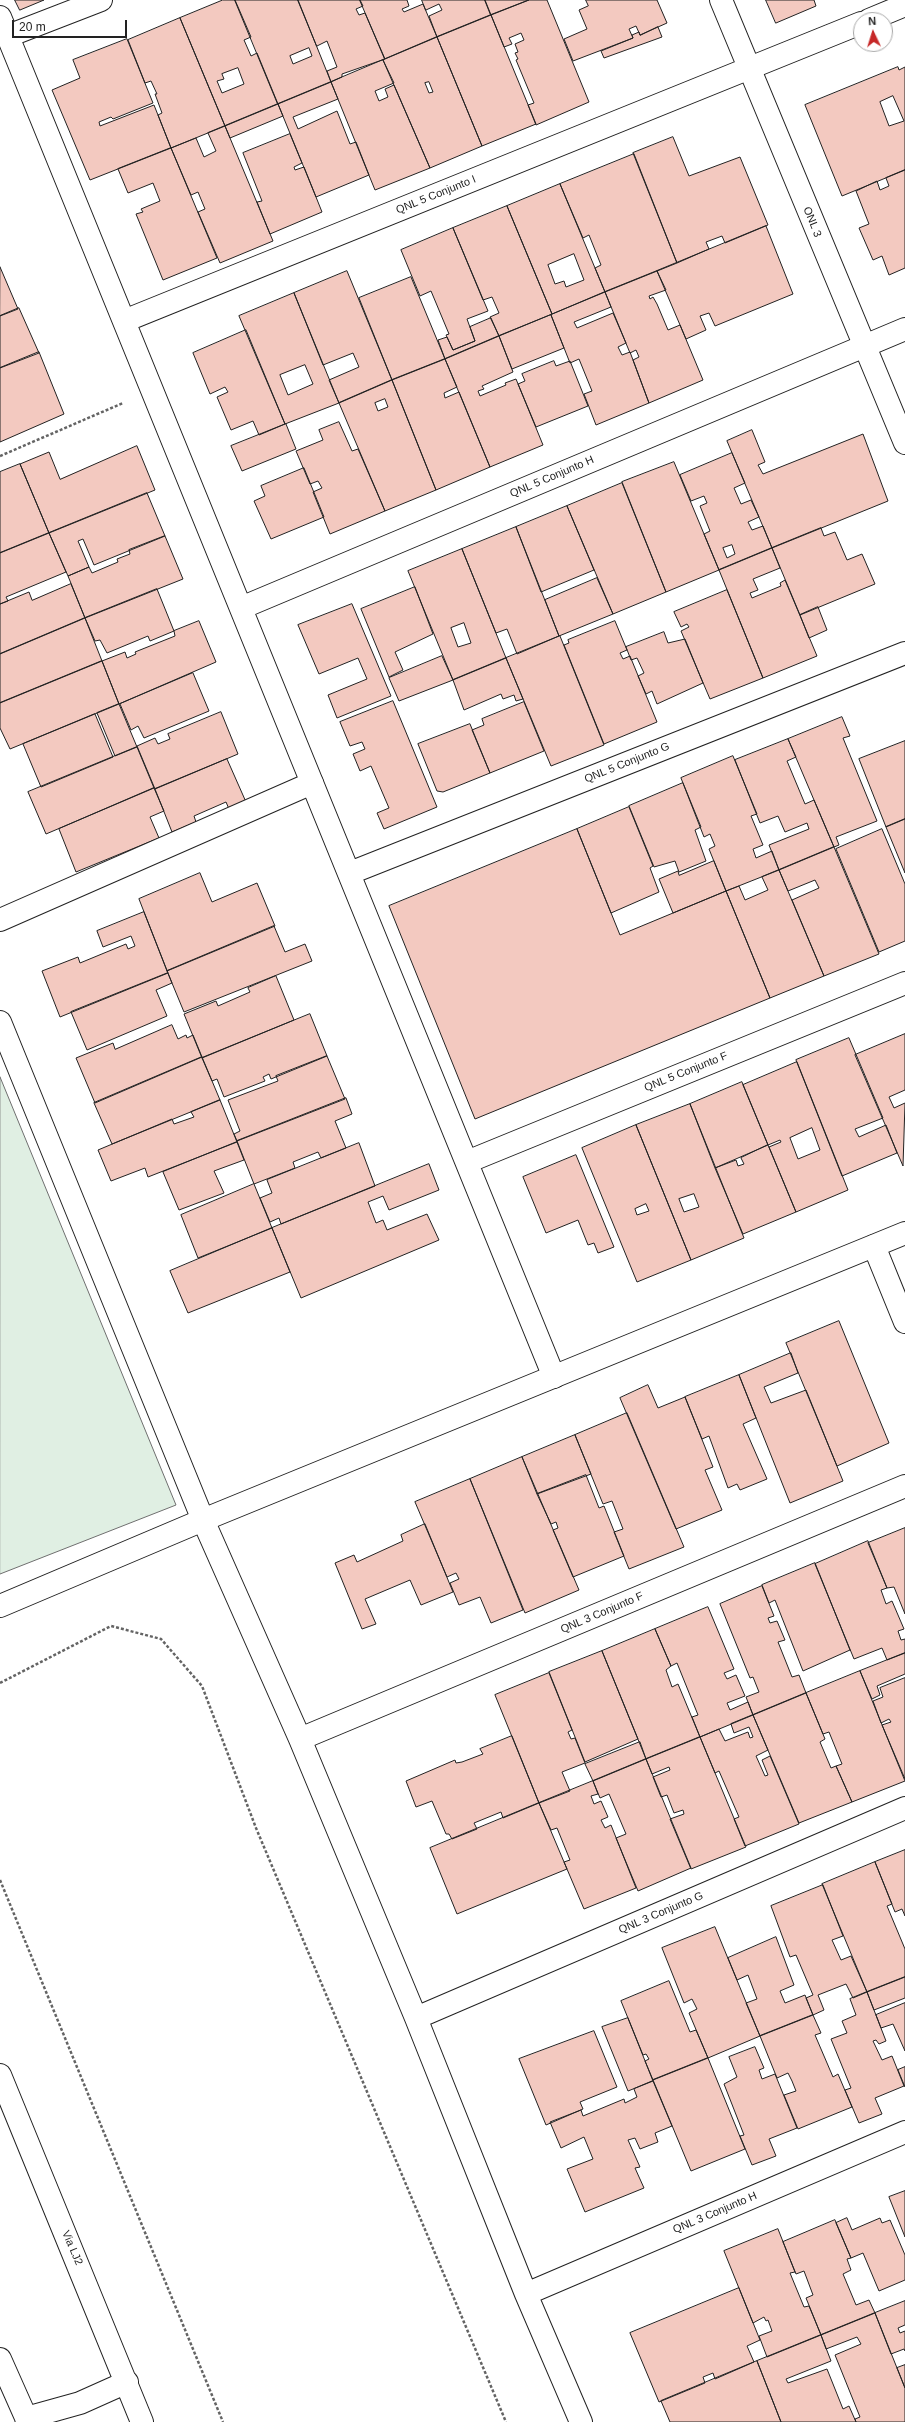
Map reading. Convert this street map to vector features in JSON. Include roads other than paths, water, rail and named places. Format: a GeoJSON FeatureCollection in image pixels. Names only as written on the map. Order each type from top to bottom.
{"type":"FeatureCollection","features":[{"type":"Feature","properties":{"kind":"street"},"geometry":{"type":"LineString","coordinates":[[101,0],[4,27],[350,873],[554,1377]]}},
{"type":"Feature","properties":{"kind":"street","name":"ONL 3"},"geometry":{"type":"LineString","coordinates":[[721,0],[863,346],[905,443]]}},
{"type":"Feature","properties":{"kind":"street"},"geometry":{"type":"LineString","coordinates":[[888,12],[905,5]]}},
{"type":"Feature","properties":{"kind":"street","name":"QNL 5 Conjunto I"},"geometry":{"type":"LineString","coordinates":[[124,321],[749,70],[853,26]]}},
{"type":"Feature","properties":{"kind":"street","name":"QNL 5 Conjunto H"},"geometry":{"type":"LineString","coordinates":[[241,608],[905,329]]}},
{"type":"Feature","properties":{"kind":"street","name":"QNL 5 Conjunto G"},"geometry":{"type":"LineString","coordinates":[[350,873],[905,654]]}},
{"type":"Feature","properties":{"kind":"street"},"geometry":{"type":"LineString","coordinates":[[0,920],[312,783]]}},
{"type":"Feature","properties":{"kind":"street","name":"QNL 5 Conjunto F"},"geometry":{"type":"LineString","coordinates":[[467,1162],[905,983]]}},
{"type":"Feature","properties":{"kind":"street"},"geometry":{"type":"LineString","coordinates":[[0,1022],[203,1520],[300,1739],[416,2018],[526,2294],[580,2422]]}},
{"type":"Feature","properties":{"kind":"street"},"geometry":{"type":"LineString","coordinates":[[0,1606],[203,1520],[905,1233]]}},
{"type":"Feature","properties":{"kind":"street"},"geometry":{"type":"LineString","coordinates":[[874,1246],[905,1322]]}},
{"type":"Feature","properties":{"kind":"street","name":"QNL 3 Conjunto F"},"geometry":{"type":"LineString","coordinates":[[300,1739],[905,1486]]}},
{"type":"Feature","properties":{"kind":"street","name":"QNL 3 Conjunto G"},"geometry":{"type":"LineString","coordinates":[[416,2018],[905,1808]]}},
{"type":"Feature","properties":{"kind":"street","name":"Via LJ2"},"geometry":{"type":"LineString","coordinates":[[0,2075],[127,2382],[142,2422]]}},
{"type":"Feature","properties":{"kind":"street","name":"QNL 3 Conjunto H"},"geometry":{"type":"LineString","coordinates":[[526,2294],[905,2132]]}},
{"type":"Feature","properties":{"kind":"street"},"geometry":{"type":"LineString","coordinates":[[0,2359],[27,2420],[80,2404],[127,2382]]}}]}
